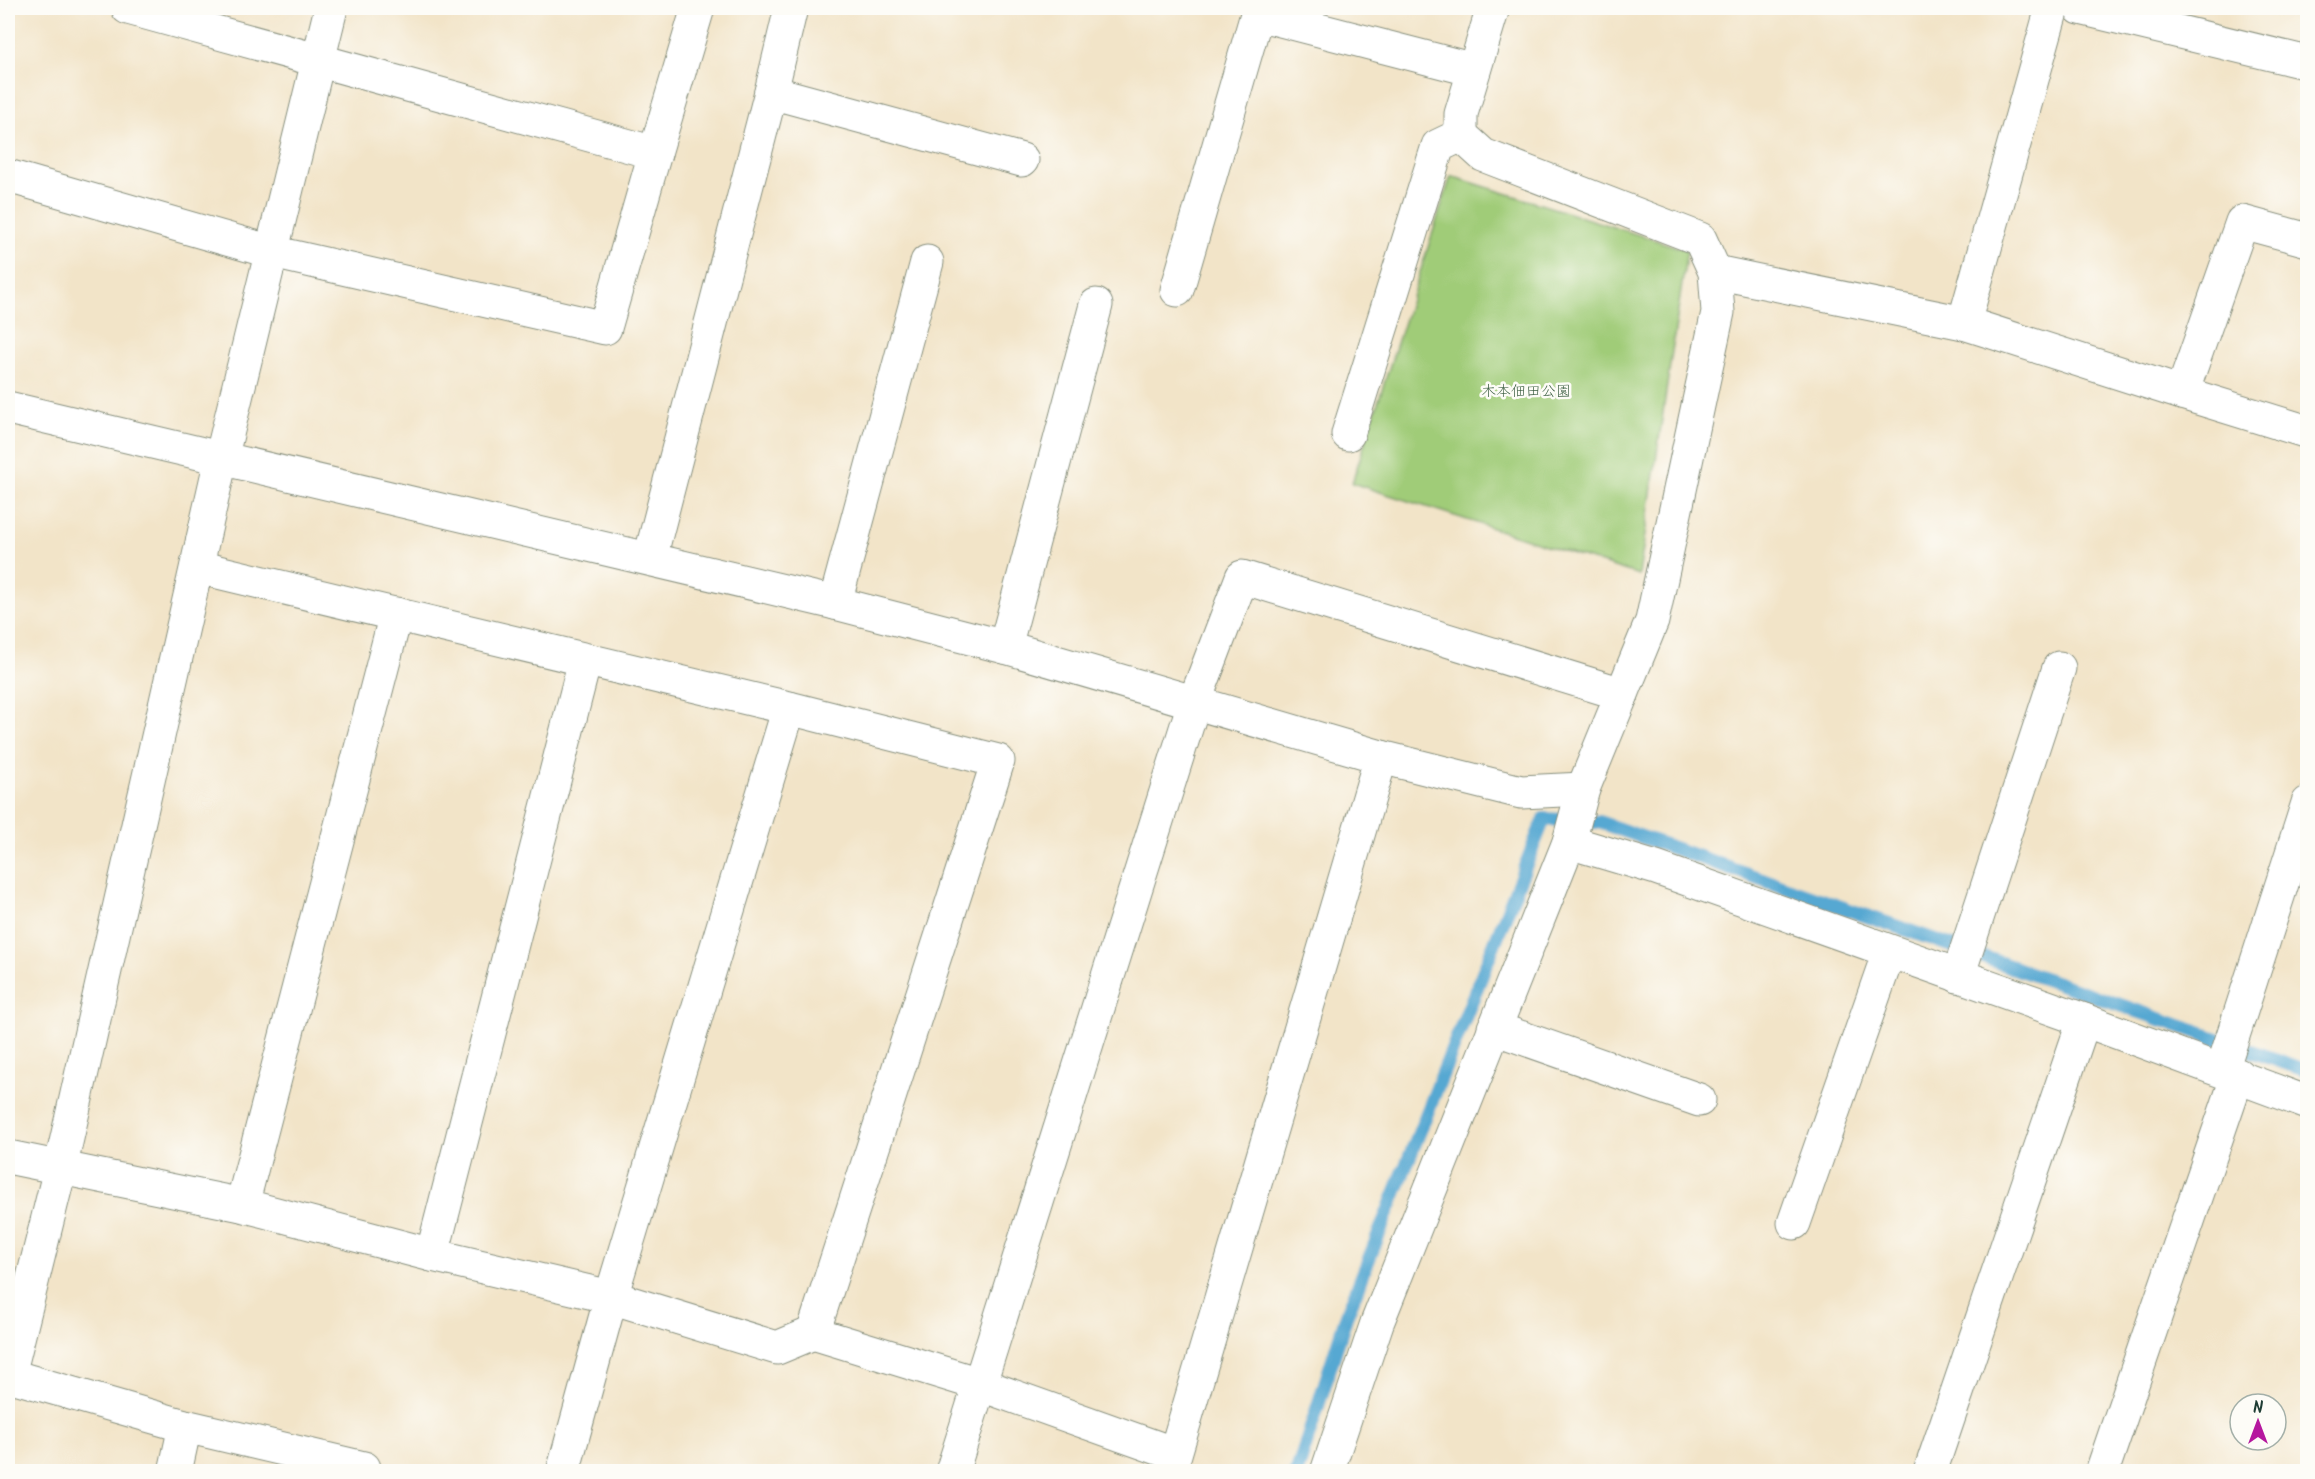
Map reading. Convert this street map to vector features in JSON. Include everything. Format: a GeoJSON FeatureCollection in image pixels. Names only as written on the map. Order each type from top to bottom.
{"type":"FeatureCollection","features":[{"type":"Feature","properties":{"kind":"street"},"geometry":{"type":"LineString","coordinates":[[128,8],[655,153]]}},
{"type":"Feature","properties":{"kind":"street"},"geometry":{"type":"LineString","coordinates":[[331,8],[222,459],[60,1169],[8,1376],[185,1426],[369,1470]]}},
{"type":"Feature","properties":{"kind":"street"},"geometry":{"type":"LineString","coordinates":[[8,176],[272,252],[605,328],[698,8]]}},
{"type":"Feature","properties":{"kind":"street"},"geometry":{"type":"LineString","coordinates":[[650,558],[791,8]]}},
{"type":"Feature","properties":{"kind":"street"},"geometry":{"type":"LineString","coordinates":[[1327,1472],[1377,1323],[1652,621],[1718,312],[1715,272],[1700,239],[1482,155],[1461,135],[1461,114],[1493,8]]}},
{"type":"Feature","properties":{"kind":"street"},"geometry":{"type":"LineString","coordinates":[[1964,323],[2052,8]]}},
{"type":"Feature","properties":{"kind":"street"},"geometry":{"type":"LineString","coordinates":[[2080,8],[2307,63]]}},
{"type":"Feature","properties":{"kind":"street"},"geometry":{"type":"LineString","coordinates":[[1177,290],[1257,14],[1474,70]]}},
{"type":"Feature","properties":{"kind":"street"},"geometry":{"type":"LineString","coordinates":[[771,92],[1022,160]]}},
{"type":"Feature","properties":{"kind":"street"},"geometry":{"type":"LineString","coordinates":[[1348,434],[1438,146],[1461,135]]}},
{"type":"Feature","properties":{"kind":"street"},"geometry":{"type":"LineString","coordinates":[[2182,393],[2242,222],[2307,240]]}},
{"type":"Feature","properties":{"kind":"street"},"geometry":{"type":"LineString","coordinates":[[835,603],[927,261]]}},
{"type":"Feature","properties":{"kind":"street"},"geometry":{"type":"LineString","coordinates":[[1715,272],[1964,323],[2307,432]]}},
{"type":"Feature","properties":{"kind":"street"},"geometry":{"type":"LineString","coordinates":[[1005,647],[1096,305]]}},
{"type":"Feature","properties":{"kind":"street"},"geometry":{"type":"LineString","coordinates":[[8,411],[650,558],[835,603],[1005,647],[1381,757],[1521,792],[1577,816],[1656,868],[1889,952],[1966,952],[2084,1020],[2229,1066],[2307,1102]]}},
{"type":"Feature","properties":{"kind":"street"},"geometry":{"type":"LineString","coordinates":[[197,567],[789,708],[998,761],[813,1333]]}},
{"type":"Feature","properties":{"kind":"street"},"geometry":{"type":"LineString","coordinates":[[952,1472],[1194,703],[1242,577],[1622,694]]}},
{"type":"Feature","properties":{"kind":"street"},"geometry":{"type":"LineString","coordinates":[[242,1206],[396,614]]}},
{"type":"Feature","properties":{"kind":"street"},"geometry":{"type":"LineString","coordinates":[[432,1255],[585,660]]}},
{"type":"Feature","properties":{"kind":"street"},"geometry":{"type":"LineString","coordinates":[[1966,952],[2059,668]]}},
{"type":"Feature","properties":{"kind":"street"},"geometry":{"type":"LineString","coordinates":[[563,1472],[611,1297],[789,708]]}},
{"type":"Feature","properties":{"kind":"street"},"geometry":{"type":"LineString","coordinates":[[8,1157],[242,1206],[432,1255],[611,1297],[777,1348],[813,1333],[979,1384],[1173,1463],[1381,757]]}},
{"type":"Feature","properties":{"kind":"street"},"geometry":{"type":"LineString","coordinates":[[2102,1472],[2229,1066],[2238,1019],[2307,803]]}},
{"type":"Feature","properties":{"kind":"street"},"geometry":{"type":"LineString","coordinates":[[1794,1222],[1889,952]]}},
{"type":"Feature","properties":{"kind":"street"},"geometry":{"type":"LineString","coordinates":[[1930,1472],[2084,1020]]}},
{"type":"Feature","properties":{"kind":"street"},"geometry":{"type":"LineString","coordinates":[[1494,1028],[1699,1100]]}},
{"type":"Feature","properties":{"kind":"street"},"geometry":{"type":"LineString","coordinates":[[175,1472],[185,1426]]}},
{"type":"Feature","properties":{"kind":"green space","name":"木本佃田公園"},"geometry":{"type":"Polygon","coordinates":[[[1451,176],[1687,250],[1639,575],[1352,483],[1451,176]]]}},
{"type":"Feature","properties":{"kind":"waterway"},"geometry":{"type":"LineString","coordinates":[[1297,1472],[1347,1314],[1544,819],[1599,822],[2308,1071]]}}]}
